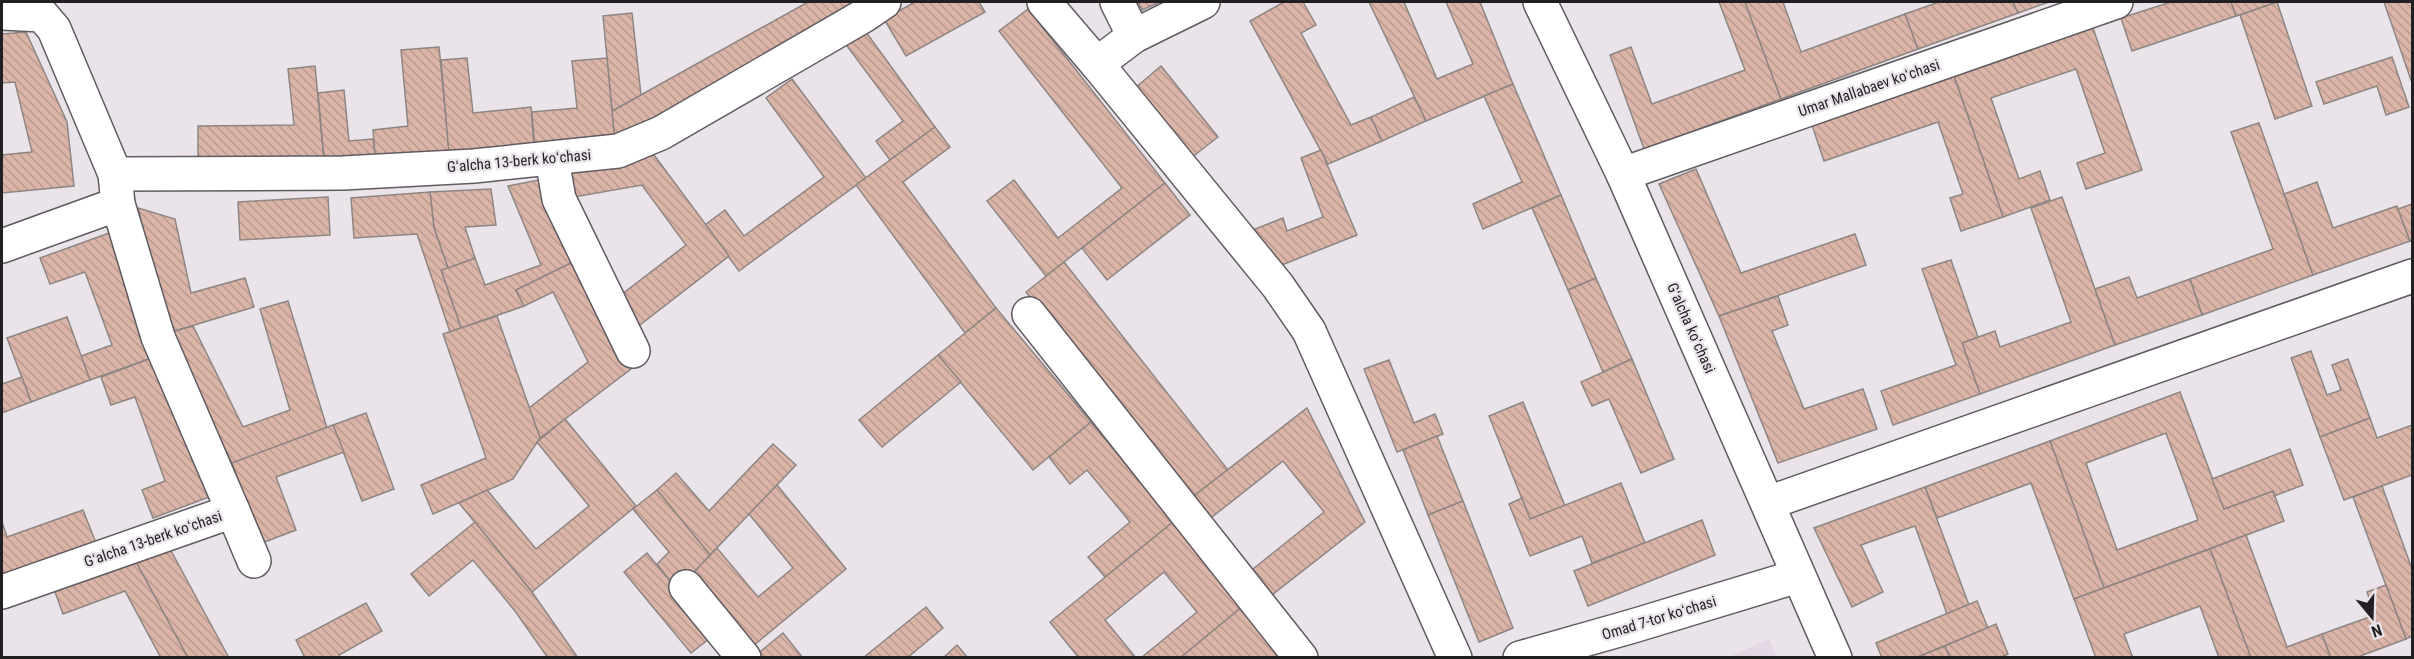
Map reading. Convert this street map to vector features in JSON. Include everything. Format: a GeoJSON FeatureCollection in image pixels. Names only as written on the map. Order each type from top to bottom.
{"type":"FeatureCollection","features":[{"type":"Feature","properties":{"kind":"street","name":"Gʻalcha 13-berk koʻchasi"},"geometry":{"type":"LineString","coordinates":[[2,246],[117,189],[552,159],[618,151],[661,133],[884,2]]}},
{"type":"Feature","properties":{"kind":"street"},"geometry":{"type":"LineString","coordinates":[[1044,2],[1278,286],[1309,331],[1455,657]]}},
{"type":"Feature","properties":{"kind":"street"},"geometry":{"type":"LineString","coordinates":[[1117,2],[1134,36]]}},
{"type":"Feature","properties":{"kind":"street"},"geometry":{"type":"LineString","coordinates":[[1097,64],[1134,36],[1203,2]]}},
{"type":"Feature","properties":{"kind":"street","name":"Gʻalcha koʻchasi"},"geometry":{"type":"LineString","coordinates":[[1540,2],[1623,174],[1834,657]]}},
{"type":"Feature","properties":{"kind":"street","name":"Umar Mallabaev koʻchasi"},"geometry":{"type":"LineString","coordinates":[[1623,174],[2116,2]]}},
{"type":"Feature","properties":{"kind":"street","name":"Gʻalcha 13-berk koʻchasi"},"geometry":{"type":"LineString","coordinates":[[2,13],[41,8],[54,29],[117,189],[158,337],[233,510],[2,592]]}},
{"type":"Feature","properties":{"kind":"street"},"geometry":{"type":"LineString","coordinates":[[552,159],[559,199],[633,351]]}},
{"type":"Feature","properties":{"kind":"street"},"geometry":{"type":"LineString","coordinates":[[1768,502],[2412,276]]}},
{"type":"Feature","properties":{"kind":"street"},"geometry":{"type":"LineString","coordinates":[[1029,314],[1301,657]]}},
{"type":"Feature","properties":{"kind":"street"},"geometry":{"type":"LineString","coordinates":[[233,510],[254,561]]}},
{"type":"Feature","properties":{"kind":"street","name":"Omad 7-tor koʻchasi"},"geometry":{"type":"LineString","coordinates":[[1521,657],[1622,630],[1798,576]]}},
{"type":"Feature","properties":{"kind":"street"},"geometry":{"type":"LineString","coordinates":[[686,587],[744,657]]}},
{"type":"Feature","properties":{"kind":"shaded area"},"geometry":{"type":"Polygon","coordinates":[[[1769,639],[1777,657],[1729,657],[1769,639]]]}},
{"type":"Feature","properties":{"kind":"building"},"geometry":{"type":"Polygon","coordinates":[[[808,2],[862,2],[615,143],[612,111],[808,2]]]}},
{"type":"Feature","properties":{"kind":"building"},"geometry":{"type":"Polygon","coordinates":[[[915,2],[979,2],[985,12],[906,56],[884,19],[915,2]]]}},
{"type":"Feature","properties":{"kind":"building"},"geometry":{"type":"Polygon","coordinates":[[[1138,2],[1160,2],[1142,10],[1138,2]]]}},
{"type":"Feature","properties":{"kind":"building"},"geometry":{"type":"Polygon","coordinates":[[[1284,2],[1303,2],[1316,25],[1301,33],[1351,125],[1371,117],[1382,141],[1328,164],[1250,21],[1284,2]]]}},
{"type":"Feature","properties":{"kind":"building"},"geometry":{"type":"Polygon","coordinates":[[[1369,2],[1404,2],[1437,79],[1473,64],[1446,2],[1480,2],[1513,84],[1426,121],[1369,2]]]}},
{"type":"Feature","properties":{"kind":"building"},"geometry":{"type":"Polygon","coordinates":[[[1719,2],[1745,2],[1781,99],[1644,149],[1610,55],[1631,47],[1652,104],[1745,70],[1719,2]]]}},
{"type":"Feature","properties":{"kind":"building"},"geometry":{"type":"Polygon","coordinates":[[[1745,2],[1783,2],[1801,52],[1905,14],[1918,49],[1781,99],[1745,2]]]}},
{"type":"Feature","properties":{"kind":"building"},"geometry":{"type":"Polygon","coordinates":[[[1939,2],[2013,2],[2018,13],[1918,49],[1905,14],[1939,2]]]}},
{"type":"Feature","properties":{"kind":"building"},"geometry":{"type":"Polygon","coordinates":[[[2013,2],[2049,2],[2018,13],[2013,2]]]}},
{"type":"Feature","properties":{"kind":"building"},"geometry":{"type":"Polygon","coordinates":[[[2171,2],[2231,2],[2236,16],[2132,51],[2121,18],[2171,2]]]}},
{"type":"Feature","properties":{"kind":"building"},"geometry":{"type":"Polygon","coordinates":[[[2231,2],[2279,2],[2236,16],[2231,2]]]}},
{"type":"Feature","properties":{"kind":"building"},"geometry":{"type":"Polygon","coordinates":[[[2277,2],[2312,106],[2275,119],[2240,15],[2277,2]]]}},
{"type":"Feature","properties":{"kind":"building"},"geometry":{"type":"Polygon","coordinates":[[[2384,2],[2412,2],[2411,80],[2384,2]]]}},
{"type":"Feature","properties":{"kind":"building"},"geometry":{"type":"Polygon","coordinates":[[[1028,9],[1165,183],[1046,276],[987,201],[1014,180],[1058,238],[1122,188],[999,31],[1028,9]]]}},
{"type":"Feature","properties":{"kind":"building"},"geometry":{"type":"Polygon","coordinates":[[[632,13],[641,95],[612,111],[603,16],[632,13]]]}},
{"type":"Feature","properties":{"kind":"building"},"geometry":{"type":"Polygon","coordinates":[[[863,28],[935,127],[890,160],[876,141],[903,121],[844,42],[863,28]]]}},
{"type":"Feature","properties":{"kind":"building"},"geometry":{"type":"Polygon","coordinates":[[[2093,28],[2142,170],[2086,189],[2077,163],[2105,153],[2076,69],[1991,98],[2019,179],[2040,171],[2050,200],[2003,217],[1954,76],[2093,28]]]}},
{"type":"Feature","properties":{"kind":"building"},"geometry":{"type":"Polygon","coordinates":[[[26,32],[67,122],[74,186],[2,193],[2,155],[32,152],[15,82],[2,83],[2,34],[26,32]]]}},
{"type":"Feature","properties":{"kind":"building"},"geometry":{"type":"Polygon","coordinates":[[[439,47],[450,160],[376,167],[373,130],[408,126],[401,50],[439,47]]]}},
{"type":"Feature","properties":{"kind":"building"},"geometry":{"type":"Polygon","coordinates":[[[2392,57],[2409,107],[2386,115],[2377,86],[2324,104],[2316,82],[2392,57]]]}},
{"type":"Feature","properties":{"kind":"building"},"geometry":{"type":"Polygon","coordinates":[[[467,58],[473,113],[531,107],[534,146],[449,154],[441,60],[467,58]]]}},
{"type":"Feature","properties":{"kind":"building"},"geometry":{"type":"Polygon","coordinates":[[[607,58],[615,143],[535,151],[532,112],[577,108],[572,61],[607,58]]]}},
{"type":"Feature","properties":{"kind":"building"},"geometry":{"type":"Polygon","coordinates":[[[315,66],[324,161],[198,161],[198,126],[294,125],[288,69],[315,66]]]}},
{"type":"Feature","properties":{"kind":"building"},"geometry":{"type":"Polygon","coordinates":[[[1161,66],[1218,137],[1191,158],[1135,88],[1161,66]]]}},
{"type":"Feature","properties":{"kind":"building"},"geometry":{"type":"Polygon","coordinates":[[[1954,76],[2003,217],[1961,231],[1950,198],[1963,194],[1938,122],[1824,161],[1812,125],[1954,76]]]}},
{"type":"Feature","properties":{"kind":"building"},"geometry":{"type":"Polygon","coordinates":[[[792,79],[866,178],[739,271],[705,225],[725,210],[744,236],[824,177],[766,98],[792,79]]]}},
{"type":"Feature","properties":{"kind":"building"},"geometry":{"type":"Polygon","coordinates":[[[1513,84],[1561,195],[1483,229],[1473,204],[1522,182],[1484,96],[1513,84]]]}},
{"type":"Feature","properties":{"kind":"building"},"geometry":{"type":"Polygon","coordinates":[[[344,90],[349,141],[373,139],[376,163],[325,168],[318,93],[344,90]]]}},
{"type":"Feature","properties":{"kind":"building"},"geometry":{"type":"Polygon","coordinates":[[[1414,97],[1426,121],[1382,141],[1371,117],[1414,97]]]}},
{"type":"Feature","properties":{"kind":"building"},"geometry":{"type":"Polygon","coordinates":[[[2259,123],[2313,275],[2202,315],[2190,279],[2273,249],[2231,132],[2259,123]]]}},
{"type":"Feature","properties":{"kind":"building"},"geometry":{"type":"Polygon","coordinates":[[[935,127],[950,147],[903,182],[996,308],[965,333],[856,185],[935,127]]]}},
{"type":"Feature","properties":{"kind":"building"},"geometry":{"type":"Polygon","coordinates":[[[1321,150],[1357,235],[1279,266],[1250,231],[1283,218],[1287,231],[1323,217],[1301,158],[1321,150]]]}},
{"type":"Feature","properties":{"kind":"building"},"geometry":{"type":"Polygon","coordinates":[[[654,155],[729,256],[632,331],[617,298],[686,245],[642,185],[563,199],[558,172],[654,155]]]}},
{"type":"Feature","properties":{"kind":"building"},"geometry":{"type":"Polygon","coordinates":[[[1696,169],[1741,273],[1855,234],[1866,265],[1719,316],[1659,184],[1696,169]]]}},
{"type":"Feature","properties":{"kind":"building"},"geometry":{"type":"Polygon","coordinates":[[[544,179],[577,260],[516,290],[524,306],[461,328],[441,270],[475,258],[485,285],[541,265],[508,186],[544,179]]]}},
{"type":"Feature","properties":{"kind":"building"},"geometry":{"type":"Polygon","coordinates":[[[2317,182],[2333,228],[2397,206],[2410,241],[2313,275],[2284,194],[2317,182]]]}},
{"type":"Feature","properties":{"kind":"building"},"geometry":{"type":"Polygon","coordinates":[[[1165,183],[1190,215],[1107,280],[1082,248],[1165,183]]]}},
{"type":"Feature","properties":{"kind":"building"},"geometry":{"type":"Polygon","coordinates":[[[491,189],[496,225],[465,227],[475,258],[448,268],[434,228],[430,192],[491,189]]]}},
{"type":"Feature","properties":{"kind":"building"},"geometry":{"type":"Polygon","coordinates":[[[430,192],[434,228],[448,268],[441,270],[461,328],[450,332],[417,234],[354,238],[351,198],[430,192]]]}},
{"type":"Feature","properties":{"kind":"building"},"geometry":{"type":"Polygon","coordinates":[[[1561,195],[1596,278],[1568,290],[1532,208],[1561,195]]]}},
{"type":"Feature","properties":{"kind":"building"},"geometry":{"type":"Polygon","coordinates":[[[328,197],[330,235],[240,240],[238,202],[328,197]]]}},
{"type":"Feature","properties":{"kind":"building"},"geometry":{"type":"Polygon","coordinates":[[[2062,197],[2115,345],[1980,394],[1962,343],[1995,331],[2000,347],[2071,322],[2031,208],[2062,197]]]}},
{"type":"Feature","properties":{"kind":"building"},"geometry":{"type":"Polygon","coordinates":[[[2412,204],[2412,240],[2410,241],[2398,209],[2412,204]]]}},
{"type":"Feature","properties":{"kind":"building"},"geometry":{"type":"Polygon","coordinates":[[[138,208],[175,219],[191,293],[245,278],[254,307],[168,333],[138,208]]]}},
{"type":"Feature","properties":{"kind":"building"},"geometry":{"type":"Polygon","coordinates":[[[112,232],[157,356],[90,380],[81,356],[112,345],[85,272],[50,284],[40,258],[112,232]]]}},
{"type":"Feature","properties":{"kind":"building"},"geometry":{"type":"Polygon","coordinates":[[[577,260],[631,369],[540,438],[529,408],[588,362],[553,292],[524,306],[516,290],[577,260]]]}},
{"type":"Feature","properties":{"kind":"building"},"geometry":{"type":"Polygon","coordinates":[[[1951,260],[1978,337],[1962,343],[1980,394],[1893,425],[1881,391],[1956,365],[1922,269],[1951,260]]]}},
{"type":"Feature","properties":{"kind":"building"},"geometry":{"type":"Polygon","coordinates":[[[1064,262],[1228,470],[1190,499],[1026,292],[1064,262]]]}},
{"type":"Feature","properties":{"kind":"building"},"geometry":{"type":"Polygon","coordinates":[[[2129,277],[2137,298],[2190,279],[2202,315],[2115,345],[2095,289],[2129,277]]]}},
{"type":"Feature","properties":{"kind":"building"},"geometry":{"type":"Polygon","coordinates":[[[1596,278],[1632,359],[1603,372],[1568,290],[1596,278]]]}},
{"type":"Feature","properties":{"kind":"building"},"geometry":{"type":"Polygon","coordinates":[[[1778,296],[1788,325],[1772,331],[1804,409],[1863,389],[1877,429],[1778,463],[1719,316],[1778,296]]]}},
{"type":"Feature","properties":{"kind":"building"},"geometry":{"type":"Polygon","coordinates":[[[288,301],[327,428],[232,463],[168,333],[193,326],[243,427],[290,410],[260,309],[288,301]]]}},
{"type":"Feature","properties":{"kind":"building"},"geometry":{"type":"Polygon","coordinates":[[[996,308],[1091,422],[1033,470],[938,355],[996,308]]]}},
{"type":"Feature","properties":{"kind":"building"},"geometry":{"type":"Polygon","coordinates":[[[497,316],[540,438],[513,479],[433,514],[421,485],[486,458],[443,334],[497,316]]]}},
{"type":"Feature","properties":{"kind":"building"},"geometry":{"type":"Polygon","coordinates":[[[67,317],[90,380],[31,402],[7,338],[67,317]]]}},
{"type":"Feature","properties":{"kind":"building"},"geometry":{"type":"Polygon","coordinates":[[[2311,351],[2327,395],[2341,390],[2332,365],[2348,359],[2370,418],[2320,437],[2291,358],[2311,351]]]}},
{"type":"Feature","properties":{"kind":"building"},"geometry":{"type":"Polygon","coordinates":[[[938,355],[961,382],[882,447],[859,420],[938,355]]]}},
{"type":"Feature","properties":{"kind":"building"},"geometry":{"type":"Polygon","coordinates":[[[157,356],[209,497],[153,518],[142,490],[165,481],[135,397],[111,405],[101,377],[157,356]]]}},
{"type":"Feature","properties":{"kind":"building"},"geometry":{"type":"Polygon","coordinates":[[[1632,359],[1674,459],[1641,473],[1609,399],[1592,406],[1581,382],[1632,359]]]}},
{"type":"Feature","properties":{"kind":"building"},"geometry":{"type":"Polygon","coordinates":[[[1389,360],[1414,423],[1435,414],[1443,434],[1397,452],[1364,369],[1389,360]]]}},
{"type":"Feature","properties":{"kind":"building"},"geometry":{"type":"Polygon","coordinates":[[[22,377],[31,402],[2,413],[2,384],[22,377]]]}},
{"type":"Feature","properties":{"kind":"building"},"geometry":{"type":"Polygon","coordinates":[[[2180,392],[2224,509],[2273,491],[2284,521],[2104,588],[2050,441],[2180,392]],[[2166,433],[2086,463],[2117,550],[2198,520],[2166,433]]]}},
{"type":"Feature","properties":{"kind":"building"},"geometry":{"type":"Polygon","coordinates":[[[1523,402],[1565,506],[1530,519],[1489,416],[1523,402]]]}},
{"type":"Feature","properties":{"kind":"building"},"geometry":{"type":"Polygon","coordinates":[[[1307,408],[1365,522],[1268,598],[1248,573],[1324,512],[1283,461],[1207,521],[1190,499],[1307,408]]]}},
{"type":"Feature","properties":{"kind":"building"},"geometry":{"type":"Polygon","coordinates":[[[366,413],[394,489],[362,501],[333,425],[366,413]]]}},
{"type":"Feature","properties":{"kind":"building"},"geometry":{"type":"Polygon","coordinates":[[[2370,418],[2377,438],[2412,425],[2412,475],[2344,500],[2320,437],[2370,418]]]}},
{"type":"Feature","properties":{"kind":"building"},"geometry":{"type":"Polygon","coordinates":[[[565,419],[636,506],[532,592],[459,503],[487,490],[536,549],[589,506],[537,442],[565,419]]]}},
{"type":"Feature","properties":{"kind":"building"},"geometry":{"type":"Polygon","coordinates":[[[1091,422],[1173,522],[1105,577],[1088,557],[1130,522],[1087,470],[1070,484],[1049,457],[1091,422]]]}},
{"type":"Feature","properties":{"kind":"building"},"geometry":{"type":"Polygon","coordinates":[[[333,425],[344,452],[276,477],[296,530],[262,543],[232,463],[333,425]]]}},
{"type":"Feature","properties":{"kind":"building"},"geometry":{"type":"Polygon","coordinates":[[[1437,436],[1463,501],[1428,515],[1403,450],[1437,436]]]}},
{"type":"Feature","properties":{"kind":"building"},"geometry":{"type":"Polygon","coordinates":[[[2050,441],[2104,588],[2074,599],[2031,483],[1937,518],[1925,487],[2050,441]]]}},
{"type":"Feature","properties":{"kind":"building"},"geometry":{"type":"Polygon","coordinates":[[[773,444],[796,465],[710,555],[657,490],[676,473],[709,511],[773,444]]]}},
{"type":"Feature","properties":{"kind":"building"},"geometry":{"type":"Polygon","coordinates":[[[2290,449],[2303,485],[2274,496],[2273,491],[2224,509],[2212,479],[2290,449]]]}},
{"type":"Feature","properties":{"kind":"building"},"geometry":{"type":"Polygon","coordinates":[[[1621,483],[1645,543],[1592,563],[1582,536],[1530,556],[1509,504],[1522,498],[1530,519],[1621,483]]]}},
{"type":"Feature","properties":{"kind":"building"},"geometry":{"type":"Polygon","coordinates":[[[777,485],[846,569],[753,646],[693,573],[717,548],[758,597],[793,568],[749,514],[777,485]]]}},
{"type":"Feature","properties":{"kind":"building"},"geometry":{"type":"Polygon","coordinates":[[[2382,486],[2412,569],[2412,636],[2406,639],[2353,497],[2382,486]]]}},
{"type":"Feature","properties":{"kind":"building"},"geometry":{"type":"Polygon","coordinates":[[[1925,487],[1969,605],[1947,614],[1915,526],[1861,545],[1883,592],[1852,607],[1814,528],[1925,487]]]}},
{"type":"Feature","properties":{"kind":"building"},"geometry":{"type":"Polygon","coordinates":[[[657,490],[710,555],[677,590],[657,564],[669,552],[633,509],[657,490]]]}},
{"type":"Feature","properties":{"kind":"building"},"geometry":{"type":"Polygon","coordinates":[[[1463,501],[1513,628],[1479,642],[1428,515],[1463,501]]]}},
{"type":"Feature","properties":{"kind":"building"},"geometry":{"type":"Polygon","coordinates":[[[83,510],[96,543],[2,578],[2,522],[7,537],[83,510]]]}},
{"type":"Feature","properties":{"kind":"building"},"geometry":{"type":"Polygon","coordinates":[[[1702,520],[1715,555],[1588,606],[1574,571],[1702,520]]]}},
{"type":"Feature","properties":{"kind":"building"},"geometry":{"type":"Polygon","coordinates":[[[475,522],[532,592],[578,658],[548,658],[515,611],[473,560],[429,596],[411,574],[475,522]]]}},
{"type":"Feature","properties":{"kind":"building"},"geometry":{"type":"Polygon","coordinates":[[[1173,522],[1243,606],[1180,658],[1141,658],[1197,612],[1164,572],[1105,620],[1136,658],[1079,658],[1050,622],[1173,522]]]}},
{"type":"Feature","properties":{"kind":"building"},"geometry":{"type":"Polygon","coordinates":[[[2246,535],[2287,647],[2322,634],[2331,658],[2251,658],[2210,549],[2246,535]]]}},
{"type":"Feature","properties":{"kind":"building"},"geometry":{"type":"Polygon","coordinates":[[[169,547],[229,658],[188,658],[135,560],[169,547]]]}},
{"type":"Feature","properties":{"kind":"building"},"geometry":{"type":"Polygon","coordinates":[[[2210,549],[2251,658],[2219,658],[2200,606],[2124,634],[2133,658],[2096,658],[2074,599],[2210,549]]]}},
{"type":"Feature","properties":{"kind":"building"},"geometry":{"type":"Polygon","coordinates":[[[647,553],[714,635],[691,653],[624,572],[647,553]]]}},
{"type":"Feature","properties":{"kind":"building"},"geometry":{"type":"Polygon","coordinates":[[[135,560],[188,658],[161,658],[125,591],[63,614],[54,589],[135,560]]]}},
{"type":"Feature","properties":{"kind":"building"},"geometry":{"type":"Polygon","coordinates":[[[2386,585],[2406,639],[2355,658],[2331,658],[2322,634],[2375,615],[2367,592],[2386,585]]]}},
{"type":"Feature","properties":{"kind":"building"},"geometry":{"type":"Polygon","coordinates":[[[1977,601],[1988,628],[1915,658],[1882,658],[1876,643],[1977,601]]]}},
{"type":"Feature","properties":{"kind":"building"},"geometry":{"type":"Polygon","coordinates":[[[366,603],[382,631],[339,655],[340,658],[305,658],[296,640],[366,603]]]}},
{"type":"Feature","properties":{"kind":"building"},"geometry":{"type":"Polygon","coordinates":[[[1243,606],[1285,658],[1180,658],[1243,606]]]}},
{"type":"Feature","properties":{"kind":"building"},"geometry":{"type":"Polygon","coordinates":[[[926,607],[943,628],[907,658],[863,658],[926,607]]]}},
{"type":"Feature","properties":{"kind":"building"},"geometry":{"type":"Polygon","coordinates":[[[1996,624],[2008,654],[1999,658],[1950,658],[1945,646],[1996,624]]]}},
{"type":"Feature","properties":{"kind":"building"},"geometry":{"type":"Polygon","coordinates":[[[783,633],[803,658],[758,658],[756,655],[783,633]]]}},
{"type":"Feature","properties":{"kind":"building"},"geometry":{"type":"Polygon","coordinates":[[[957,645],[968,658],[943,658],[957,645]]]}},
{"type":"Feature","properties":{"kind":"building"},"geometry":{"type":"Polygon","coordinates":[[[1945,646],[1950,658],[1915,658],[1945,646]]]}}]}
